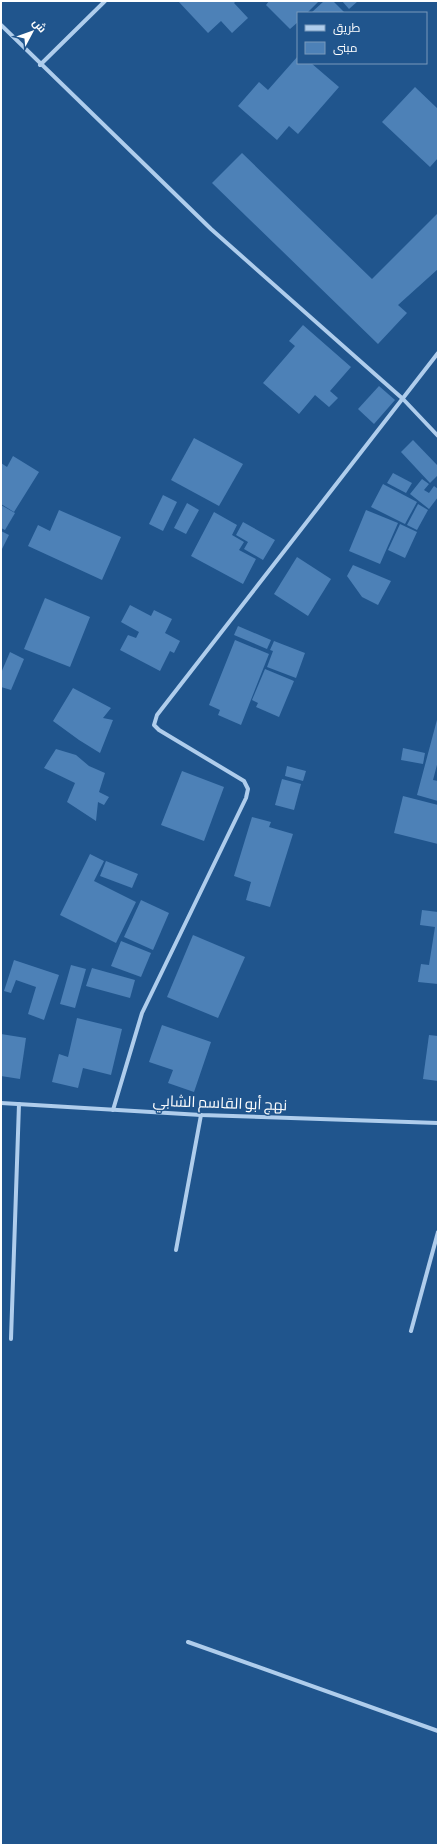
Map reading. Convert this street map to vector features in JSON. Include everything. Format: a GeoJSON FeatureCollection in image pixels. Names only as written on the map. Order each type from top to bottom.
{"type":"FeatureCollection","features":[{"type":"Feature","properties":{"kind":"street"},"geometry":{"type":"LineString","coordinates":[[40,65],[105,1]]}},
{"type":"Feature","properties":{"kind":"street"},"geometry":{"type":"LineString","coordinates":[[1,25],[40,65],[211,229],[403,399],[438,436]]}},
{"type":"Feature","properties":{"kind":"street"},"geometry":{"type":"LineString","coordinates":[[113,1110],[142,1014],[246,798],[248,789],[244,781],[159,730],[154,725],[157,715],[438,353]]}},
{"type":"Feature","properties":{"kind":"street","name":"نهج أبو القاسم الشابي"},"geometry":{"type":"LineString","coordinates":[[1,1103],[201,1115],[438,1123]]}},
{"type":"Feature","properties":{"kind":"street"},"geometry":{"type":"LineString","coordinates":[[11,1339],[19,1104]]}},
{"type":"Feature","properties":{"kind":"street"},"geometry":{"type":"LineString","coordinates":[[176,1250],[201,1115]]}},
{"type":"Feature","properties":{"kind":"street"},"geometry":{"type":"LineString","coordinates":[[411,1331],[438,1232]]}},
{"type":"Feature","properties":{"kind":"street"},"geometry":{"type":"LineString","coordinates":[[188,1642],[438,1731]]}},
{"type":"Feature","properties":{"kind":"building"},"geometry":{"type":"Polygon","coordinates":[[[178,1],[236,1],[234,3],[248,18],[232,33],[221,21],[208,33],[178,1]]]}},
{"type":"Feature","properties":{"kind":"building"},"geometry":{"type":"Polygon","coordinates":[[[269,1],[319,1],[308,12],[297,12],[297,23],[290,29],[266,5],[269,1]]]}},
{"type":"Feature","properties":{"kind":"building"},"geometry":{"type":"Polygon","coordinates":[[[324,1],[333,1],[344,12],[312,12],[324,1]]]}},
{"type":"Feature","properties":{"kind":"building"},"geometry":{"type":"Polygon","coordinates":[[[342,1],[358,1],[349,9],[342,1]]]}},
{"type":"Feature","properties":{"kind":"building"},"geometry":{"type":"Polygon","coordinates":[[[297,57],[297,64],[312,64],[339,87],[298,134],[289,126],[277,140],[238,106],[259,82],[268,90],[297,57]]]}},
{"type":"Feature","properties":{"kind":"building"},"geometry":{"type":"Polygon","coordinates":[[[415,87],[438,109],[438,158],[430,167],[382,122],[415,87]]]}},
{"type":"Feature","properties":{"kind":"building"},"geometry":{"type":"Polygon","coordinates":[[[242,153],[372,279],[438,213],[438,269],[398,305],[407,313],[378,344],[212,183],[242,153]]]}},
{"type":"Feature","properties":{"kind":"building"},"geometry":{"type":"Polygon","coordinates":[[[303,325],[351,367],[330,391],[338,398],[329,407],[315,395],[299,414],[263,383],[295,346],[289,341],[303,325]]]}},
{"type":"Feature","properties":{"kind":"building"},"geometry":{"type":"Polygon","coordinates":[[[379,386],[395,400],[374,424],[358,409],[379,386]]]}},
{"type":"Feature","properties":{"kind":"building"},"geometry":{"type":"Polygon","coordinates":[[[194,438],[243,464],[219,506],[171,480],[194,438]]]}},
{"type":"Feature","properties":{"kind":"building"},"geometry":{"type":"Polygon","coordinates":[[[413,440],[438,466],[438,475],[430,483],[401,452],[413,440]]]}},
{"type":"Feature","properties":{"kind":"building"},"geometry":{"type":"Polygon","coordinates":[[[13,456],[39,472],[14,512],[1,504],[1,463],[7,467],[13,456]]]}},
{"type":"Feature","properties":{"kind":"building"},"geometry":{"type":"Polygon","coordinates":[[[393,473],[412,483],[406,493],[387,483],[393,473]]]}},
{"type":"Feature","properties":{"kind":"building"},"geometry":{"type":"Polygon","coordinates":[[[422,479],[429,484],[424,490],[429,493],[434,486],[438,489],[438,497],[429,509],[410,494],[422,479]]]}},
{"type":"Feature","properties":{"kind":"building"},"geometry":{"type":"Polygon","coordinates":[[[383,484],[417,502],[405,524],[371,507],[383,484]]]}},
{"type":"Feature","properties":{"kind":"building"},"geometry":{"type":"Polygon","coordinates":[[[163,495],[177,502],[163,531],[149,524],[163,495]]]}},
{"type":"Feature","properties":{"kind":"building"},"geometry":{"type":"Polygon","coordinates":[[[187,503],[199,510],[186,534],[174,528],[187,503]]]}},
{"type":"Feature","properties":{"kind":"building"},"geometry":{"type":"Polygon","coordinates":[[[418,504],[428,510],[417,530],[407,525],[418,504]]]}},
{"type":"Feature","properties":{"kind":"building"},"geometry":{"type":"Polygon","coordinates":[[[1,505],[15,513],[5,530],[1,528],[1,505]]]}},
{"type":"Feature","properties":{"kind":"building"},"geometry":{"type":"Polygon","coordinates":[[[59,510],[121,537],[102,580],[28,546],[38,525],[50,531],[59,510]]]}},
{"type":"Feature","properties":{"kind":"building"},"geometry":{"type":"Polygon","coordinates":[[[366,510],[398,523],[380,564],[349,551],[366,510]]]}},
{"type":"Feature","properties":{"kind":"building"},"geometry":{"type":"Polygon","coordinates":[[[214,512],[237,525],[232,535],[244,542],[239,550],[256,559],[243,584],[191,556],[214,512]]]}},
{"type":"Feature","properties":{"kind":"building"},"geometry":{"type":"Polygon","coordinates":[[[243,522],[275,540],[263,560],[244,549],[248,542],[236,535],[243,522]]]}},
{"type":"Feature","properties":{"kind":"building"},"geometry":{"type":"Polygon","coordinates":[[[400,524],[417,532],[405,558],[388,550],[400,524]]]}},
{"type":"Feature","properties":{"kind":"building"},"geometry":{"type":"Polygon","coordinates":[[[1,531],[9,535],[1,551],[1,531]]]}},
{"type":"Feature","properties":{"kind":"building"},"geometry":{"type":"Polygon","coordinates":[[[297,557],[331,579],[308,616],[274,594],[297,557]]]}},
{"type":"Feature","properties":{"kind":"building"},"geometry":{"type":"Polygon","coordinates":[[[353,565],[391,581],[378,605],[362,597],[347,576],[353,565]]]}},
{"type":"Feature","properties":{"kind":"building"},"geometry":{"type":"Polygon","coordinates":[[[45,598],[90,617],[70,667],[24,649],[45,598]]]}},
{"type":"Feature","properties":{"kind":"building"},"geometry":{"type":"Polygon","coordinates":[[[130,605],[151,616],[154,610],[172,619],[165,633],[180,641],[174,653],[170,651],[160,671],[120,650],[128,635],[136,638],[139,632],[121,622],[130,605]]]}},
{"type":"Feature","properties":{"kind":"building"},"geometry":{"type":"Polygon","coordinates":[[[238,626],[271,640],[267,649],[234,635],[238,626]]]}},
{"type":"Feature","properties":{"kind":"building"},"geometry":{"type":"Polygon","coordinates":[[[235,640],[269,654],[241,725],[218,715],[220,710],[209,705],[235,640]]]}},
{"type":"Feature","properties":{"kind":"building"},"geometry":{"type":"Polygon","coordinates":[[[274,641],[305,653],[296,678],[267,667],[273,651],[270,650],[274,641]]]}},
{"type":"Feature","properties":{"kind":"building"},"geometry":{"type":"Polygon","coordinates":[[[10,652],[24,659],[11,690],[1,687],[1,673],[10,652]]]}},
{"type":"Feature","properties":{"kind":"building"},"geometry":{"type":"Polygon","coordinates":[[[265,669],[294,681],[279,717],[256,707],[258,703],[252,700],[265,669]]]}},
{"type":"Feature","properties":{"kind":"building"},"geometry":{"type":"Polygon","coordinates":[[[73,688],[111,708],[103,718],[113,720],[100,753],[53,721],[73,688]]]}},
{"type":"Feature","properties":{"kind":"building"},"geometry":{"type":"Polygon","coordinates":[[[438,716],[438,761],[433,780],[438,781],[438,801],[417,795],[438,716]]]}},
{"type":"Feature","properties":{"kind":"building"},"geometry":{"type":"Polygon","coordinates":[[[403,748],[425,753],[423,764],[401,760],[403,748]]]}},
{"type":"Feature","properties":{"kind":"building"},"geometry":{"type":"Polygon","coordinates":[[[56,749],[76,755],[89,766],[105,773],[99,792],[109,797],[104,805],[98,802],[96,821],[67,802],[75,783],[44,768],[56,749]]]}},
{"type":"Feature","properties":{"kind":"building"},"geometry":{"type":"Polygon","coordinates":[[[287,766],[306,771],[303,781],[285,776],[287,766]]]}},
{"type":"Feature","properties":{"kind":"building"},"geometry":{"type":"Polygon","coordinates":[[[182,771],[224,787],[204,841],[161,825],[182,771]]]}},
{"type":"Feature","properties":{"kind":"building"},"geometry":{"type":"Polygon","coordinates":[[[282,779],[301,784],[294,810],[275,805],[282,779]]]}},
{"type":"Feature","properties":{"kind":"building"},"geometry":{"type":"Polygon","coordinates":[[[403,796],[438,805],[438,844],[394,833],[403,796]]]}},
{"type":"Feature","properties":{"kind":"building"},"geometry":{"type":"Polygon","coordinates":[[[252,817],[271,822],[269,827],[293,834],[270,907],[246,900],[251,882],[234,876],[252,817]]]}},
{"type":"Feature","properties":{"kind":"building"},"geometry":{"type":"Polygon","coordinates":[[[90,854],[104,861],[94,881],[136,902],[116,943],[60,915],[90,854]]]}},
{"type":"Feature","properties":{"kind":"building"},"geometry":{"type":"Polygon","coordinates":[[[106,861],[138,874],[132,888],[100,876],[106,861]]]}},
{"type":"Feature","properties":{"kind":"building"},"geometry":{"type":"Polygon","coordinates":[[[141,900],[169,913],[153,950],[124,937],[141,900]]]}},
{"type":"Feature","properties":{"kind":"building"},"geometry":{"type":"Polygon","coordinates":[[[422,910],[438,912],[438,984],[418,982],[421,964],[429,965],[435,927],[420,925],[422,910]]]}},
{"type":"Feature","properties":{"kind":"building"},"geometry":{"type":"Polygon","coordinates":[[[193,935],[245,957],[218,1018],[167,997],[193,935]]]}},
{"type":"Feature","properties":{"kind":"building"},"geometry":{"type":"Polygon","coordinates":[[[121,941],[151,953],[141,977],[111,966],[121,941]]]}},
{"type":"Feature","properties":{"kind":"building"},"geometry":{"type":"Polygon","coordinates":[[[14,960],[59,975],[44,1020],[28,1014],[36,987],[16,980],[11,993],[4,991],[14,960]]]}},
{"type":"Feature","properties":{"kind":"building"},"geometry":{"type":"Polygon","coordinates":[[[71,965],[86,969],[75,1008],[60,1004],[71,965]]]}},
{"type":"Feature","properties":{"kind":"building"},"geometry":{"type":"Polygon","coordinates":[[[92,968],[135,980],[130,998],[86,986],[92,968]]]}},
{"type":"Feature","properties":{"kind":"building"},"geometry":{"type":"Polygon","coordinates":[[[77,1018],[122,1029],[111,1075],[83,1068],[78,1088],[52,1082],[59,1054],[68,1057],[77,1018]]]}},
{"type":"Feature","properties":{"kind":"building"},"geometry":{"type":"Polygon","coordinates":[[[162,1025],[211,1042],[194,1092],[168,1083],[173,1070],[149,1062],[162,1025]]]}},
{"type":"Feature","properties":{"kind":"building"},"geometry":{"type":"Polygon","coordinates":[[[1,1034],[26,1038],[20,1079],[1,1076],[1,1034]]]}},
{"type":"Feature","properties":{"kind":"building"},"geometry":{"type":"Polygon","coordinates":[[[429,1035],[438,1036],[438,1081],[423,1079],[429,1035]]]}}]}
